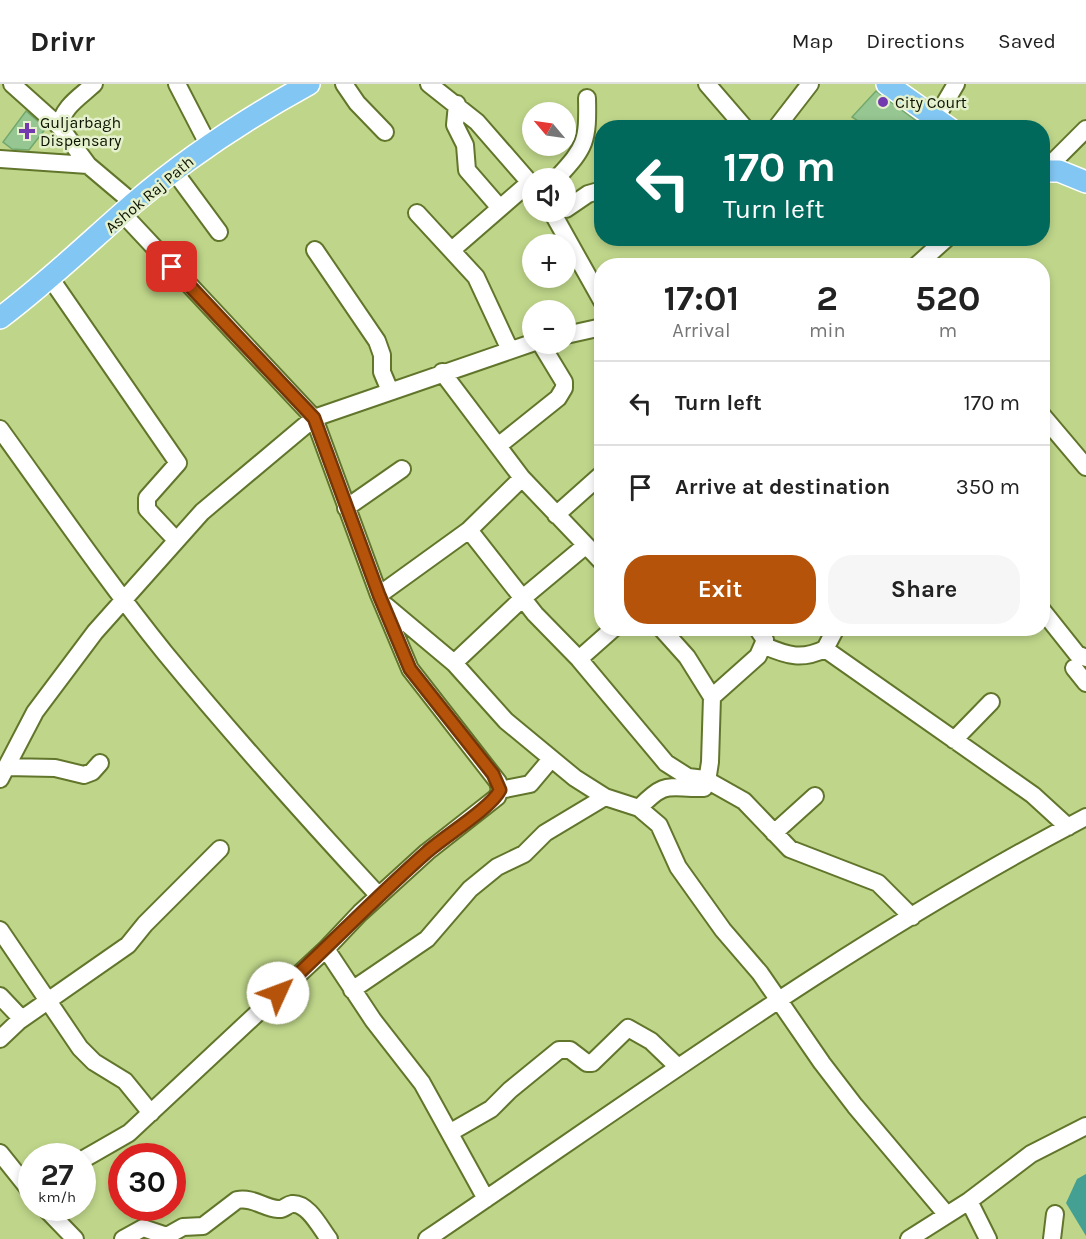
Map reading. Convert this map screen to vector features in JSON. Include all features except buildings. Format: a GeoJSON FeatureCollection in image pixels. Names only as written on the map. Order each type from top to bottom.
{"type":"FeatureCollection","features":[{"type":"Feature","properties":{"kind":"main road","name":"Ashok Raj Path"},"geometry":{"type":"LineString","coordinates":[[0,318],[51,279],[128,209],[208,144],[309,84]]}},
{"type":"Feature","properties":{"kind":"main road"},"geometry":{"type":"LineString","coordinates":[[887,84],[939,120]]}},
{"type":"Feature","properties":{"kind":"main road"},"geometry":{"type":"LineString","coordinates":[[1050,172],[1069,173],[1086,182]]}},
{"type":"Feature","properties":{"kind":"street"},"geometry":{"type":"LineString","coordinates":[[12,84],[60,127],[88,165],[314,418],[346,508],[410,669],[493,774],[500,790]]}},
{"type":"Feature","properties":{"kind":"street"},"geometry":{"type":"LineString","coordinates":[[60,127],[63,113],[94,84]]}},
{"type":"Feature","properties":{"kind":"street"},"geometry":{"type":"LineString","coordinates":[[177,84],[208,144]]}},
{"type":"Feature","properties":{"kind":"street"},"geometry":{"type":"LineString","coordinates":[[344,84],[357,103],[385,132]]}},
{"type":"Feature","properties":{"kind":"street"},"geometry":{"type":"LineString","coordinates":[[429,84],[457,104],[495,141],[522,172]]}},
{"type":"Feature","properties":{"kind":"street"},"geometry":{"type":"LineString","coordinates":[[707,84],[738,120]]}},
{"type":"Feature","properties":{"kind":"street"},"geometry":{"type":"LineString","coordinates":[[782,120],[810,84]]}},
{"type":"Feature","properties":{"kind":"street"},"geometry":{"type":"LineString","coordinates":[[944,120],[956,84]]}},
{"type":"Feature","properties":{"kind":"street"},"geometry":{"type":"LineString","coordinates":[[565,168],[584,146],[588,129],[587,99]]}},
{"type":"Feature","properties":{"kind":"street"},"geometry":{"type":"LineString","coordinates":[[457,104],[455,125],[465,145],[467,170],[500,208]]}},
{"type":"Feature","properties":{"kind":"street"},"geometry":{"type":"LineString","coordinates":[[1050,164],[1086,129]]}},
{"type":"Feature","properties":{"kind":"street"},"geometry":{"type":"LineString","coordinates":[[0,159],[88,165]]}},
{"type":"Feature","properties":{"kind":"street"},"geometry":{"type":"LineString","coordinates":[[174,171],[219,232]]}},
{"type":"Feature","properties":{"kind":"street"},"geometry":{"type":"LineString","coordinates":[[453,249],[522,190]]}},
{"type":"Feature","properties":{"kind":"street"},"geometry":{"type":"LineString","coordinates":[[576,201],[594,192]]}},
{"type":"Feature","properties":{"kind":"street"},"geometry":{"type":"LineString","coordinates":[[417,213],[453,249],[476,277],[510,350]]}},
{"type":"Feature","properties":{"kind":"street"},"geometry":{"type":"LineString","coordinates":[[563,222],[594,286]]}},
{"type":"Feature","properties":{"kind":"street"},"geometry":{"type":"LineString","coordinates":[[928,258],[939,246]]}},
{"type":"Feature","properties":{"kind":"street"},"geometry":{"type":"LineString","coordinates":[[315,250],[377,341],[382,355],[382,372],[390,391]]}},
{"type":"Feature","properties":{"kind":"street"},"geometry":{"type":"LineString","coordinates":[[51,279],[178,463],[147,498],[147,509],[176,540]]}},
{"type":"Feature","properties":{"kind":"street"},"geometry":{"type":"LineString","coordinates":[[576,333],[594,329]]}},
{"type":"Feature","properties":{"kind":"street"},"geometry":{"type":"LineString","coordinates":[[3,773],[44,699],[88,640],[176,540],[212,504],[314,418],[522,346]]}},
{"type":"Feature","properties":{"kind":"street"},"geometry":{"type":"LineString","coordinates":[[498,446],[558,398],[564,388],[564,382],[547,354]]}},
{"type":"Feature","properties":{"kind":"street"},"geometry":{"type":"LineString","coordinates":[[442,372],[522,478],[594,554]]}},
{"type":"Feature","properties":{"kind":"street"},"geometry":{"type":"LineString","coordinates":[[1050,424],[1086,467]]}},
{"type":"Feature","properties":{"kind":"street"},"geometry":{"type":"LineString","coordinates":[[0,429],[125,600],[271,779],[379,896]]}},
{"type":"Feature","properties":{"kind":"street"},"geometry":{"type":"LineString","coordinates":[[346,508],[402,469]]}},
{"type":"Feature","properties":{"kind":"street"},"geometry":{"type":"LineString","coordinates":[[382,601],[469,530],[522,478]]}},
{"type":"Feature","properties":{"kind":"street"},"geometry":{"type":"LineString","coordinates":[[556,515],[594,481]]}},
{"type":"Feature","properties":{"kind":"street"},"geometry":{"type":"LineString","coordinates":[[469,530],[524,597],[535,614],[579,659],[666,763],[687,777],[712,783],[744,801],[790,849],[878,883],[912,917]]}},
{"type":"Feature","properties":{"kind":"street"},"geometry":{"type":"LineString","coordinates":[[454,663],[524,597],[585,546]]}},
{"type":"Feature","properties":{"kind":"street"},"geometry":{"type":"LineString","coordinates":[[382,601],[454,663],[506,721],[551,759],[605,797],[639,808],[658,825],[678,867],[723,930],[753,964],[850,1099],[947,1215]]}},
{"type":"Feature","properties":{"kind":"street"},"geometry":{"type":"LineString","coordinates":[[1050,620],[1077,654],[1086,683]]}},
{"type":"Feature","properties":{"kind":"street"},"geometry":{"type":"LineString","coordinates":[[579,659],[605,636]]}},
{"type":"Feature","properties":{"kind":"street"},"geometry":{"type":"LineString","coordinates":[[668,636],[687,657],[712,697],[708,775],[712,783]]}},
{"type":"Feature","properties":{"kind":"street"},"geometry":{"type":"LineString","coordinates":[[712,697],[758,656],[765,646],[762,636]]}},
{"type":"Feature","properties":{"kind":"street"},"geometry":{"type":"LineString","coordinates":[[765,646],[789,657],[813,655],[825,649],[832,636]]}},
{"type":"Feature","properties":{"kind":"street"},"geometry":{"type":"LineString","coordinates":[[825,649],[1033,795],[1068,827]]}},
{"type":"Feature","properties":{"kind":"street"},"geometry":{"type":"LineString","coordinates":[[954,740],[991,702]]}},
{"type":"Feature","properties":{"kind":"street"},"geometry":{"type":"LineString","coordinates":[[96,1153],[119,1141],[150,1113],[427,852],[487,806],[500,790],[530,784],[551,759]]}},
{"type":"Feature","properties":{"kind":"street"},"geometry":{"type":"LineString","coordinates":[[3,773],[55,768],[84,775],[92,772],[100,763]]}},
{"type":"Feature","properties":{"kind":"street"},"geometry":{"type":"LineString","coordinates":[[639,808],[664,787],[712,783]]}},
{"type":"Feature","properties":{"kind":"street"},"geometry":{"type":"LineString","coordinates":[[774,833],[815,796]]}},
{"type":"Feature","properties":{"kind":"street"},"geometry":{"type":"LineString","coordinates":[[352,990],[427,939],[470,889],[497,867],[524,854],[545,833],[605,797]]}},
{"type":"Feature","properties":{"kind":"street"},"geometry":{"type":"LineString","coordinates":[[427,1239],[778,998],[912,917],[1086,817]]}},
{"type":"Feature","properties":{"kind":"street"},"geometry":{"type":"LineString","coordinates":[[0,1039],[19,1021],[128,945],[145,924],[220,849]]}},
{"type":"Feature","properties":{"kind":"street"},"geometry":{"type":"LineString","coordinates":[[0,930],[80,1048],[94,1062],[125,1081],[150,1113]]}},
{"type":"Feature","properties":{"kind":"street"},"geometry":{"type":"LineString","coordinates":[[326,949],[352,990],[422,1083],[486,1199]]}},
{"type":"Feature","properties":{"kind":"street"},"geometry":{"type":"LineString","coordinates":[[0,996],[18,1016],[19,1021]]}},
{"type":"Feature","properties":{"kind":"street"},"geometry":{"type":"LineString","coordinates":[[451,1132],[491,1109],[510,1090],[559,1050],[570,1050],[587,1063],[592,1063],[628,1028],[651,1041],[678,1067]]}},
{"type":"Feature","properties":{"kind":"street"},"geometry":{"type":"LineString","coordinates":[[909,1239],[969,1201],[1031,1154],[1086,1126]]}},
{"type":"Feature","properties":{"kind":"street"},"geometry":{"type":"LineString","coordinates":[[0,1153],[18,1174]]}},
{"type":"Feature","properties":{"kind":"street"},"geometry":{"type":"LineString","coordinates":[[123,1239],[143,1228],[167,1236],[183,1227],[203,1226],[237,1200],[244,1199],[278,1209],[293,1204],[299,1206],[312,1216],[329,1239]]}},
{"type":"Feature","properties":{"kind":"street"},"geometry":{"type":"LineString","coordinates":[[969,1201],[988,1239]]}},
{"type":"Feature","properties":{"kind":"street"},"geometry":{"type":"LineString","coordinates":[[1052,1239],[1055,1214]]}},
{"type":"Feature","properties":{"kind":"street"},"geometry":{"type":"LineString","coordinates":[[58,1221],[75,1239]]}},
{"type":"Feature","properties":{"kind":"water"},"geometry":{"type":"Polygon","coordinates":[[[1086,1174],[1086,1236],[1066,1203],[1077,1179],[1086,1174]]]}},
{"type":"Feature","properties":{"kind":"place","name":"City Court"},"geometry":{"type":"Point","coordinates":[883,102]}},
{"type":"Feature","properties":{"kind":"place","name":"Guljarbagh Dispensary"},"geometry":{"type":"Point","coordinates":[27,131]}},
{"type":"Feature","properties":{"kind":"route"},"geometry":{"type":"LineString","coordinates":[[172,267],[314,418],[379,595],[386,606],[410,669],[493,774],[500,790],[497,797],[487,806],[427,852],[360,913],[326,949],[278,993]]}}]}
